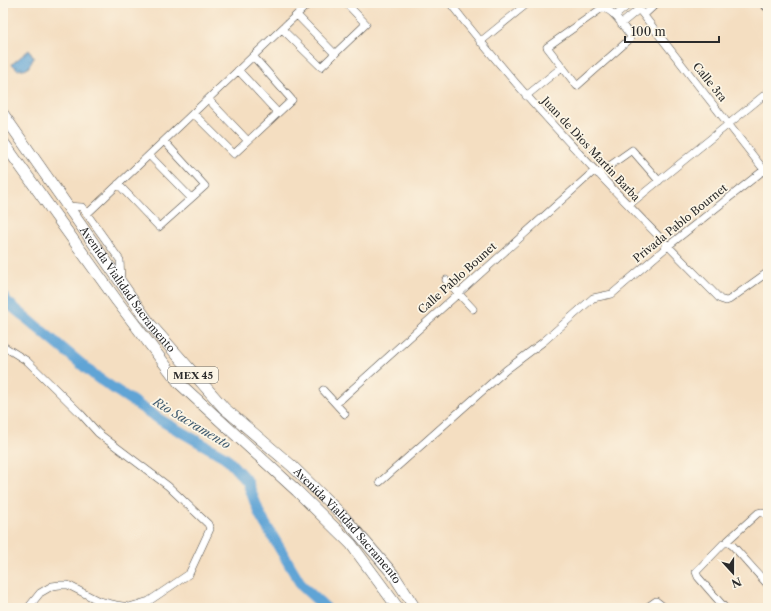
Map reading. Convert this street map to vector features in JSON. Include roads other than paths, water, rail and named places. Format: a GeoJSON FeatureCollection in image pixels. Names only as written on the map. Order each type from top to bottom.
{"type":"FeatureCollection","features":[{"type":"Feature","properties":{"kind":"highway","name":"Avenida Vialidad Sacramento"},"geometry":{"type":"LineString","coordinates":[[3,114],[66,206],[165,343],[224,408],[292,466],[343,516],[393,574],[415,608]]}},
{"type":"Feature","properties":{"kind":"highway","name":"Avenida Vialidad Sacramento"},"geometry":{"type":"LineString","coordinates":[[3,142],[117,301],[179,383],[351,544],[398,608]]}},
{"type":"Feature","properties":{"kind":"main road"},"geometry":{"type":"LineString","coordinates":[[765,3],[768,6]]}},
{"type":"Feature","properties":{"kind":"street"},"geometry":{"type":"LineString","coordinates":[[87,214],[309,3]]}},
{"type":"Feature","properties":{"kind":"street"},"geometry":{"type":"LineString","coordinates":[[282,29],[321,67],[366,24],[346,3]]}},
{"type":"Feature","properties":{"kind":"street"},"geometry":{"type":"LineString","coordinates":[[480,42],[528,3]]}},
{"type":"Feature","properties":{"kind":"street"},"geometry":{"type":"LineString","coordinates":[[615,16],[633,3]]}},
{"type":"Feature","properties":{"kind":"street","name":"Calle 3ra"},"geometry":{"type":"LineString","coordinates":[[633,3],[642,12],[766,172]]}},
{"type":"Feature","properties":{"kind":"street"},"geometry":{"type":"LineString","coordinates":[[621,24],[657,3]]}},
{"type":"Feature","properties":{"kind":"street","name":"Juan de Dios Martin Barba"},"geometry":{"type":"LineString","coordinates":[[454,4],[480,42],[526,96],[596,172],[720,299],[726,301],[768,272]]}},
{"type":"Feature","properties":{"kind":"street"},"geometry":{"type":"LineString","coordinates":[[600,8],[606,9],[615,16],[621,24],[630,36],[630,40],[577,86],[547,47],[600,8]]}},
{"type":"Feature","properties":{"kind":"street"},"geometry":{"type":"LineString","coordinates":[[297,15],[335,54]]}},
{"type":"Feature","properties":{"kind":"street"},"geometry":{"type":"LineString","coordinates":[[193,113],[234,154],[292,100],[253,56]]}},
{"type":"Feature","properties":{"kind":"street"},"geometry":{"type":"LineString","coordinates":[[526,96],[562,67]]}},
{"type":"Feature","properties":{"kind":"street"},"geometry":{"type":"LineString","coordinates":[[238,70],[278,113]]}},
{"type":"Feature","properties":{"kind":"street"},"geometry":{"type":"LineString","coordinates":[[629,205],[768,92]]}},
{"type":"Feature","properties":{"kind":"street"},"geometry":{"type":"LineString","coordinates":[[208,99],[248,141]]}},
{"type":"Feature","properties":{"kind":"street"},"geometry":{"type":"LineString","coordinates":[[118,184],[159,227],[205,186],[164,141]]}},
{"type":"Feature","properties":{"kind":"street","name":"Calle Pablo Bounet"},"geometry":{"type":"LineString","coordinates":[[336,404],[458,292],[596,172],[629,151],[635,151],[659,181]]}},
{"type":"Feature","properties":{"kind":"street"},"geometry":{"type":"LineString","coordinates":[[149,155],[191,198]]}},
{"type":"Feature","properties":{"kind":"street","name":"Privada Pablo Bournet"},"geometry":{"type":"LineString","coordinates":[[380,482],[506,370],[543,342],[593,298],[612,294],[668,246],[766,172]]}},
{"type":"Feature","properties":{"kind":"street"},"geometry":{"type":"LineString","coordinates":[[66,206],[82,207],[120,260],[121,283]]}},
{"type":"Feature","properties":{"kind":"street"},"geometry":{"type":"LineString","coordinates":[[446,280],[473,309]]}},
{"type":"Feature","properties":{"kind":"street"},"geometry":{"type":"LineString","coordinates":[[3,346],[27,361],[81,414],[98,433],[168,486],[208,524],[210,529],[189,574],[149,601],[129,607],[116,605],[99,601],[68,585],[60,585],[52,586],[40,593],[28,608]]}},
{"type":"Feature","properties":{"kind":"street"},"geometry":{"type":"LineString","coordinates":[[323,390],[345,414]]}},
{"type":"Feature","properties":{"kind":"street"},"geometry":{"type":"LineString","coordinates":[[725,608],[698,577],[696,572],[719,546],[726,542],[758,513],[762,512],[768,516]]}},
{"type":"Feature","properties":{"kind":"street"},"geometry":{"type":"LineString","coordinates":[[726,542],[733,546],[768,585]]}},
{"type":"Feature","properties":{"kind":"street"},"geometry":{"type":"LineString","coordinates":[[646,608],[656,601],[665,608]]}},
{"type":"Feature","properties":{"kind":"water"},"geometry":{"type":"Polygon","coordinates":[[[29,50],[34,58],[28,68],[18,70],[12,64],[29,50]]]}},
{"type":"Feature","properties":{"kind":"waterway","name":"Rio Sacramento"},"geometry":{"type":"LineString","coordinates":[[3,296],[7,302],[98,378],[162,421],[225,457],[247,481],[260,515],[302,586],[326,608]]}}]}
